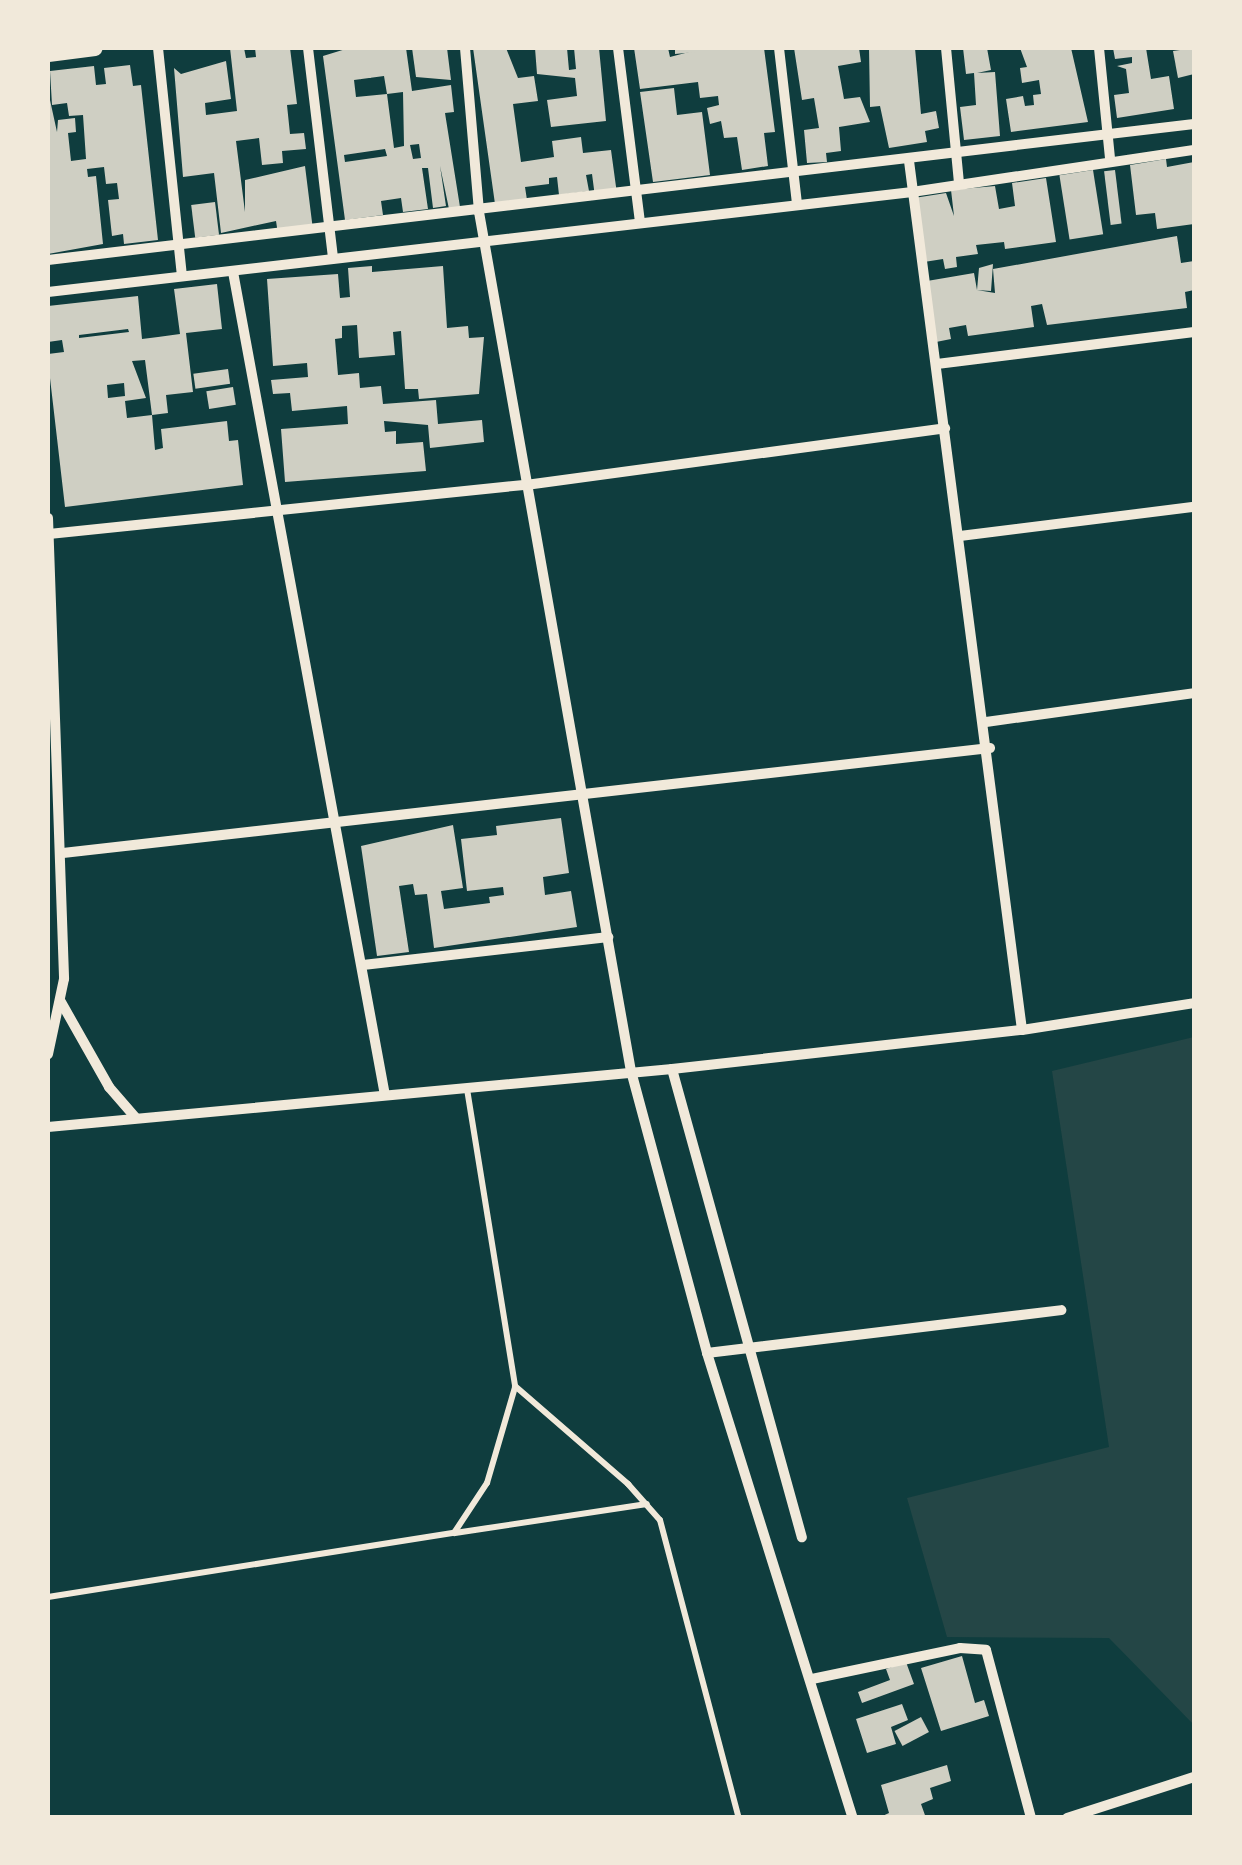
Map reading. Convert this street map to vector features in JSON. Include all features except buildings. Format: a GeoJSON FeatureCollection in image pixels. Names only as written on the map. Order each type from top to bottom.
{"type":"FeatureCollection","features":[{"type":"Feature","properties":{"kind":"street"},"geometry":{"type":"LineString","coordinates":[[48,54],[95,48]]}},
{"type":"Feature","properties":{"kind":"street"},"geometry":{"type":"LineString","coordinates":[[158,48],[182,276]]}},
{"type":"Feature","properties":{"kind":"street"},"geometry":{"type":"LineString","coordinates":[[308,48],[332,259]]}},
{"type":"Feature","properties":{"kind":"street"},"geometry":{"type":"LineString","coordinates":[[465,48],[484,243],[631,1071],[707,1352],[853,1818]]}},
{"type":"Feature","properties":{"kind":"street"},"geometry":{"type":"LineString","coordinates":[[618,48],[640,222]]}},
{"type":"Feature","properties":{"kind":"street"},"geometry":{"type":"LineString","coordinates":[[779,48],[797,203]]}},
{"type":"Feature","properties":{"kind":"street"},"geometry":{"type":"LineString","coordinates":[[946,48],[959,183]]}},
{"type":"Feature","properties":{"kind":"street"},"geometry":{"type":"LineString","coordinates":[[1099,48],[1110,159]]}},
{"type":"Feature","properties":{"kind":"street"},"geometry":{"type":"LineString","coordinates":[[48,260],[328,230],[1194,124]]}},
{"type":"Feature","properties":{"kind":"street"},"geometry":{"type":"LineString","coordinates":[[48,292],[912,192],[1110,159],[1194,150]]}},
{"type":"Feature","properties":{"kind":"street"},"geometry":{"type":"LineString","coordinates":[[909,161],[990,748],[1022,1030]]}},
{"type":"Feature","properties":{"kind":"street"},"geometry":{"type":"LineString","coordinates":[[232,272],[385,1095]]}},
{"type":"Feature","properties":{"kind":"street"},"geometry":{"type":"LineString","coordinates":[[936,364],[1194,332]]}},
{"type":"Feature","properties":{"kind":"street"},"geometry":{"type":"LineString","coordinates":[[49,534],[526,484],[945,428]]}},
{"type":"Feature","properties":{"kind":"street"},"geometry":{"type":"LineString","coordinates":[[960,536],[1194,507]]}},
{"type":"Feature","properties":{"kind":"street"},"geometry":{"type":"LineString","coordinates":[[48,518],[52,720],[64,854],[64,979],[48,1054]]}},
{"type":"Feature","properties":{"kind":"street"},"geometry":{"type":"LineString","coordinates":[[986,722],[1194,694]]}},
{"type":"Feature","properties":{"kind":"street"},"geometry":{"type":"LineString","coordinates":[[64,854],[335,826],[579,792],[990,748]]}},
{"type":"Feature","properties":{"kind":"street"},"geometry":{"type":"LineString","coordinates":[[363,965],[608,937]]}},
{"type":"Feature","properties":{"kind":"street"},"geometry":{"type":"LineString","coordinates":[[48,981],[64,979]]}},
{"type":"Feature","properties":{"kind":"street"},"geometry":{"type":"LineString","coordinates":[[62,1002],[109,1088],[135,1117]]}},
{"type":"Feature","properties":{"kind":"street"},"geometry":{"type":"LineString","coordinates":[[48,1127],[672,1069],[1022,1030],[1194,1002]]}},
{"type":"Feature","properties":{"kind":"street"},"geometry":{"type":"LineString","coordinates":[[672,1069],[746,1347],[802,1537]]}},
{"type":"Feature","properties":{"kind":"street"},"geometry":{"type":"LineString","coordinates":[[707,1352],[1061,1310]]}},
{"type":"Feature","properties":{"kind":"street"},"geometry":{"type":"LineString","coordinates":[[812,1679],[978,1647],[992,1656],[1030,1818]]}},
{"type":"Feature","properties":{"kind":"street"},"geometry":{"type":"LineString","coordinates":[[1067,1818],[1194,1777]]}},
{"type":"Feature","properties":{"kind":"lane"},"geometry":{"type":"LineString","coordinates":[[454,1534],[487,1483],[515,1386],[467,1090]]}},
{"type":"Feature","properties":{"kind":"lane"},"geometry":{"type":"LineString","coordinates":[[515,1386],[648,1504],[669,1540],[739,1818]]}},
{"type":"Feature","properties":{"kind":"lane"},"geometry":{"type":"LineString","coordinates":[[48,1597],[648,1504]]}},
{"type":"Feature","properties":{"kind":"shaded area"},"geometry":{"type":"Polygon","coordinates":[[[1194,1037],[1194,1725],[1109,1638],[947,1637],[907,1498],[1109,1447],[1052,1071],[1194,1037]]]}}]}
